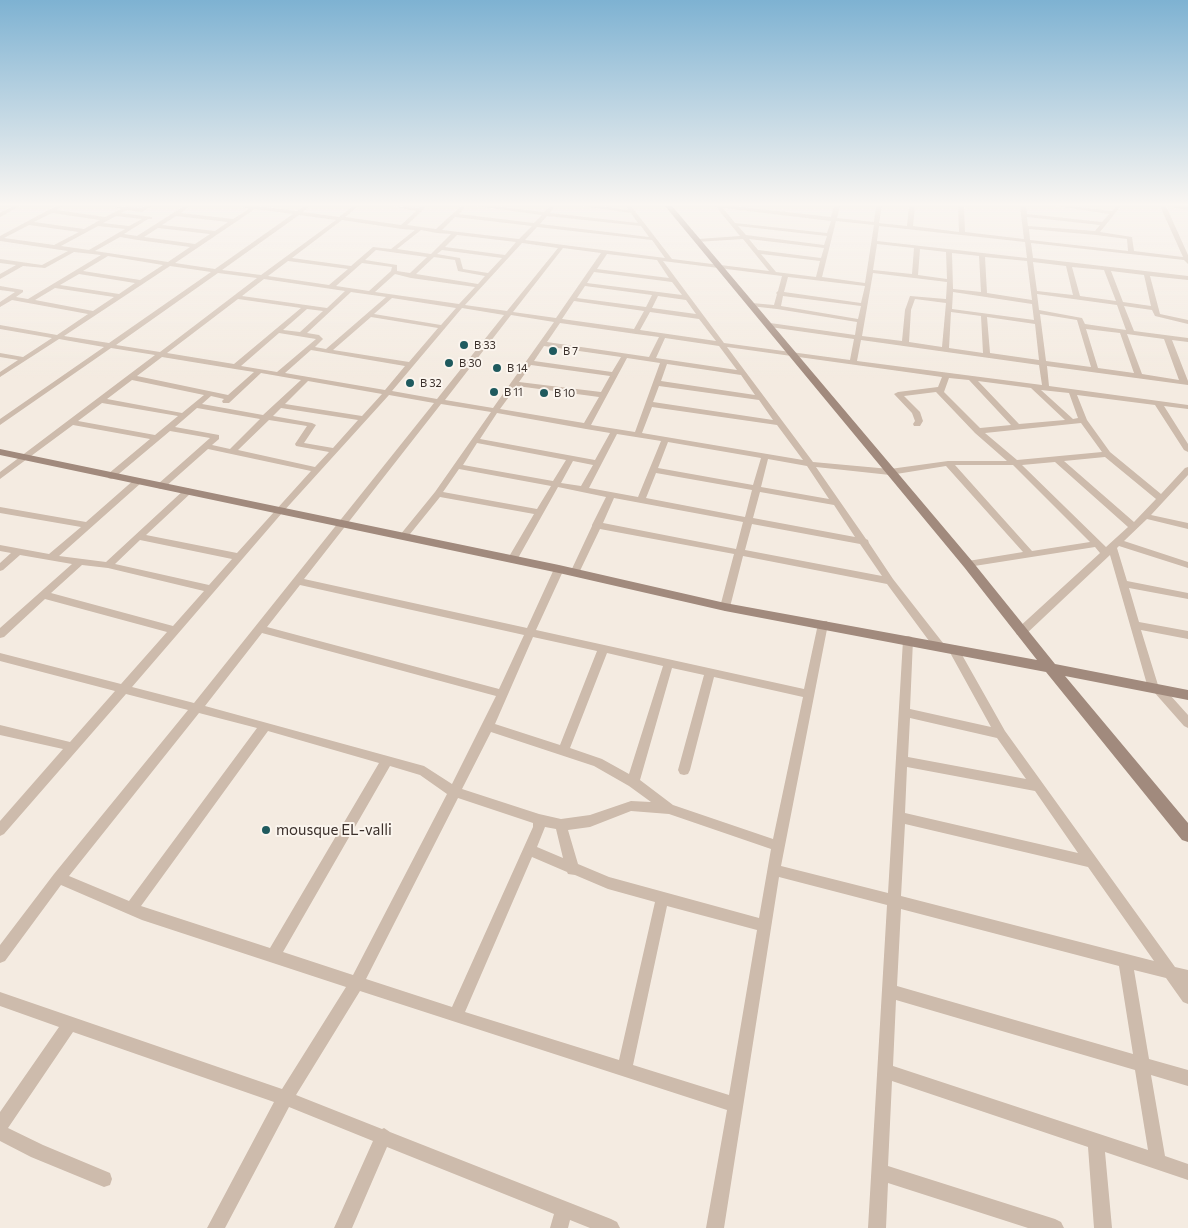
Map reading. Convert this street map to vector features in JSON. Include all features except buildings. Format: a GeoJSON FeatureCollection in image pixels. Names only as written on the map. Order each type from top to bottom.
{"type":"FeatureCollection","features":[{"type":"Feature","properties":{"kind":"street"},"geometry":{"type":"LineString","coordinates":[[18,263],[43,267],[50,263]]}},
{"type":"Feature","properties":{"kind":"street"},"geometry":{"type":"LineString","coordinates":[[29,301],[92,263]]}},
{"type":"Feature","properties":{"kind":"street"},"geometry":{"type":"LineString","coordinates":[[164,263],[795,355],[1188,407]]}},
{"type":"Feature","properties":{"kind":"street"},"geometry":{"type":"LineString","coordinates":[[0,423],[227,263]]}},
{"type":"Feature","properties":{"kind":"street"},"geometry":{"type":"LineString","coordinates":[[0,476],[280,263]]}},
{"type":"Feature","properties":{"kind":"street"},"geometry":{"type":"LineString","coordinates":[[318,263],[352,268]]}},
{"type":"Feature","properties":{"kind":"street"},"geometry":{"type":"LineString","coordinates":[[331,288],[357,263]]}},
{"type":"Feature","properties":{"kind":"street"},"geometry":{"type":"LineString","coordinates":[[370,293],[394,272],[395,266],[376,263]]}},
{"type":"Feature","properties":{"kind":"street"},"geometry":{"type":"LineString","coordinates":[[410,276],[424,263]]}},
{"type":"Feature","properties":{"kind":"street"},"geometry":{"type":"LineString","coordinates":[[459,263],[460,270],[490,275]]}},
{"type":"Feature","properties":{"kind":"street"},"geometry":{"type":"LineString","coordinates":[[0,830],[279,511],[388,393],[461,306],[500,263]]}},
{"type":"Feature","properties":{"kind":"street"},"geometry":{"type":"LineString","coordinates":[[0,956],[548,263]]}},
{"type":"Feature","properties":{"kind":"street"},"geometry":{"type":"LineString","coordinates":[[403,537],[438,494],[597,263]]}},
{"type":"Feature","properties":{"kind":"street"},"geometry":{"type":"LineString","coordinates":[[662,263],[724,345],[742,373],[865,542],[890,581],[939,646]]}},
{"type":"Feature","properties":{"kind":"street"},"geometry":{"type":"LineString","coordinates":[[697,263],[868,285]]}},
{"type":"Feature","properties":{"kind":"street"},"geometry":{"type":"LineString","coordinates":[[717,263],[968,564],[1021,632],[1188,835]]}},
{"type":"Feature","properties":{"kind":"street"},"geometry":{"type":"LineString","coordinates":[[766,263],[773,272]]}},
{"type":"Feature","properties":{"kind":"street"},"geometry":{"type":"LineString","coordinates":[[819,278],[823,263]]}},
{"type":"Feature","properties":{"kind":"street"},"geometry":{"type":"LineString","coordinates":[[853,362],[871,263]]}},
{"type":"Feature","properties":{"kind":"street"},"geometry":{"type":"LineString","coordinates":[[915,277],[916,263]]}},
{"type":"Feature","properties":{"kind":"street"},"geometry":{"type":"LineString","coordinates":[[945,349],[950,290],[949,263]]}},
{"type":"Feature","properties":{"kind":"street"},"geometry":{"type":"LineString","coordinates":[[982,263],[984,295]]}},
{"type":"Feature","properties":{"kind":"street"},"geometry":{"type":"LineString","coordinates":[[1030,263],[1046,388]]}},
{"type":"Feature","properties":{"kind":"street"},"geometry":{"type":"LineString","coordinates":[[1056,263],[1188,278]]}},
{"type":"Feature","properties":{"kind":"street"},"geometry":{"type":"LineString","coordinates":[[0,277],[22,264]]}},
{"type":"Feature","properties":{"kind":"street"},"geometry":{"type":"LineString","coordinates":[[0,374],[169,264]]}},
{"type":"Feature","properties":{"kind":"street"},"geometry":{"type":"LineString","coordinates":[[1070,265],[1077,298]]}},
{"type":"Feature","properties":{"kind":"street"},"geometry":{"type":"LineString","coordinates":[[1107,269],[1131,333]]}},
{"type":"Feature","properties":{"kind":"street"},"geometry":{"type":"LineString","coordinates":[[592,270],[674,280]]}},
{"type":"Feature","properties":{"kind":"street"},"geometry":{"type":"LineString","coordinates":[[870,271],[950,281]]}},
{"type":"Feature","properties":{"kind":"street"},"geometry":{"type":"LineString","coordinates":[[78,272],[140,282]]}},
{"type":"Feature","properties":{"kind":"street"},"geometry":{"type":"LineString","coordinates":[[394,272],[480,286]]}},
{"type":"Feature","properties":{"kind":"street"},"geometry":{"type":"LineString","coordinates":[[776,308],[786,274]]}},
{"type":"Feature","properties":{"kind":"street"},"geometry":{"type":"LineString","coordinates":[[1147,274],[1155,308],[1159,316],[1188,322]]}},
{"type":"Feature","properties":{"kind":"street"},"geometry":{"type":"LineString","coordinates":[[582,284],[687,298]]}},
{"type":"Feature","properties":{"kind":"street"},"geometry":{"type":"LineString","coordinates":[[54,286],[119,296]]}},
{"type":"Feature","properties":{"kind":"street"},"geometry":{"type":"LineString","coordinates":[[0,288],[21,291],[0,305]]}},
{"type":"Feature","properties":{"kind":"street"},"geometry":{"type":"LineString","coordinates":[[303,333],[350,290]]}},
{"type":"Feature","properties":{"kind":"street"},"geometry":{"type":"LineString","coordinates":[[950,290],[1035,302]]}},
{"type":"Feature","properties":{"kind":"street"},"geometry":{"type":"LineString","coordinates":[[1034,292],[1155,308]]}},
{"type":"Feature","properties":{"kind":"street"},"geometry":{"type":"LineString","coordinates":[[779,293],[864,305]]}},
{"type":"Feature","properties":{"kind":"street"},"geometry":{"type":"LineString","coordinates":[[636,332],[656,294]]}},
{"type":"Feature","properties":{"kind":"street"},"geometry":{"type":"LineString","coordinates":[[328,351],[391,296]]}},
{"type":"Feature","properties":{"kind":"street"},"geometry":{"type":"LineString","coordinates":[[236,297],[327,310]]}},
{"type":"Feature","properties":{"kind":"street"},"geometry":{"type":"LineString","coordinates":[[905,343],[908,310],[912,297],[949,301]]}},
{"type":"Feature","properties":{"kind":"street"},"geometry":{"type":"LineString","coordinates":[[11,298],[94,313]]}},
{"type":"Feature","properties":{"kind":"street"},"geometry":{"type":"LineString","coordinates":[[572,299],[702,317]]}},
{"type":"Feature","properties":{"kind":"street"},"geometry":{"type":"LineString","coordinates":[[816,314],[820,299]]}},
{"type":"Feature","properties":{"kind":"street"},"geometry":{"type":"LineString","coordinates":[[752,305],[861,321]]}},
{"type":"Feature","properties":{"kind":"street"},"geometry":{"type":"LineString","coordinates":[[235,367],[306,307]]}},
{"type":"Feature","properties":{"kind":"street"},"geometry":{"type":"LineString","coordinates":[[793,310],[795,328]]}},
{"type":"Feature","properties":{"kind":"street"},"geometry":{"type":"LineString","coordinates":[[948,310],[1037,322]]}},
{"type":"Feature","properties":{"kind":"street"},"geometry":{"type":"LineString","coordinates":[[1036,311],[1076,317],[1081,320],[1095,370]]}},
{"type":"Feature","properties":{"kind":"street"},"geometry":{"type":"LineString","coordinates":[[369,315],[444,327]]}},
{"type":"Feature","properties":{"kind":"street"},"geometry":{"type":"LineString","coordinates":[[984,315],[987,354]]}},
{"type":"Feature","properties":{"kind":"street"},"geometry":{"type":"LineString","coordinates":[[770,326],[858,336],[1186,382]]}},
{"type":"Feature","properties":{"kind":"street"},"geometry":{"type":"LineString","coordinates":[[1082,326],[1188,340]]}},
{"type":"Feature","properties":{"kind":"street"},"geometry":{"type":"LineString","coordinates":[[0,327],[665,441],[810,464],[890,472],[948,463],[1015,463],[1107,454]]}},
{"type":"Feature","properties":{"kind":"street"},"geometry":{"type":"LineString","coordinates":[[279,331],[303,333],[319,337],[310,348],[279,374]]}},
{"type":"Feature","properties":{"kind":"street"},"geometry":{"type":"LineString","coordinates":[[1123,332],[1138,376]]}},
{"type":"Feature","properties":{"kind":"street"},"geometry":{"type":"LineString","coordinates":[[651,360],[663,336]]}},
{"type":"Feature","properties":{"kind":"street"},"geometry":{"type":"LineString","coordinates":[[1167,337],[1186,382]]}},
{"type":"Feature","properties":{"kind":"street"},"geometry":{"type":"LineString","coordinates":[[541,343],[742,373]]}},
{"type":"Feature","properties":{"kind":"street"},"geometry":{"type":"LineString","coordinates":[[310,348],[412,365]]}},
{"type":"Feature","properties":{"kind":"street"},"geometry":{"type":"LineString","coordinates":[[0,355],[24,359]]}},
{"type":"Feature","properties":{"kind":"street"},"geometry":{"type":"LineString","coordinates":[[586,427],[625,356]]}},
{"type":"Feature","properties":{"kind":"street"},"geometry":{"type":"LineString","coordinates":[[528,362],[615,375]]}},
{"type":"Feature","properties":{"kind":"street"},"geometry":{"type":"LineString","coordinates":[[637,436],[664,362]]}},
{"type":"Feature","properties":{"kind":"street"},"geometry":{"type":"LineString","coordinates":[[217,409],[259,371]]}},
{"type":"Feature","properties":{"kind":"street"},"geometry":{"type":"LineString","coordinates":[[940,390],[946,374]]}},
{"type":"Feature","properties":{"kind":"street"},"geometry":{"type":"LineString","coordinates":[[130,378],[230,398]]}},
{"type":"Feature","properties":{"kind":"street"},"geometry":{"type":"LineString","coordinates":[[971,378],[1018,428]]}},
{"type":"Feature","properties":{"kind":"street"},"geometry":{"type":"LineString","coordinates":[[231,452],[306,379]]}},
{"type":"Feature","properties":{"kind":"street"},"geometry":{"type":"LineString","coordinates":[[514,383],[604,395]]}},
{"type":"Feature","properties":{"kind":"street"},"geometry":{"type":"LineString","coordinates":[[657,383],[760,398]]}},
{"type":"Feature","properties":{"kind":"street"},"geometry":{"type":"LineString","coordinates":[[1034,387],[1072,422]]}},
{"type":"Feature","properties":{"kind":"street"},"geometry":{"type":"LineString","coordinates":[[917,424],[920,420],[916,412],[898,394],[940,390]]}},
{"type":"Feature","properties":{"kind":"street"},"geometry":{"type":"LineString","coordinates":[[940,390],[978,431],[1015,463],[1097,544]]}},
{"type":"Feature","properties":{"kind":"street"},"geometry":{"type":"LineString","coordinates":[[1072,392],[1083,420],[1107,454],[1161,499]]}},
{"type":"Feature","properties":{"kind":"street"},"geometry":{"type":"LineString","coordinates":[[111,476],[209,394]]}},
{"type":"Feature","properties":{"kind":"street"},"geometry":{"type":"LineString","coordinates":[[100,400],[184,416]]}},
{"type":"Feature","properties":{"kind":"street"},"geometry":{"type":"LineString","coordinates":[[1158,403],[1188,450]]}},
{"type":"Feature","properties":{"kind":"street"},"geometry":{"type":"LineString","coordinates":[[650,404],[779,423]]}},
{"type":"Feature","properties":{"kind":"street"},"geometry":{"type":"LineString","coordinates":[[196,405],[312,425],[299,444],[335,451]]}},
{"type":"Feature","properties":{"kind":"street"},"geometry":{"type":"LineString","coordinates":[[278,405],[364,419]]}},
{"type":"Feature","properties":{"kind":"street"},"geometry":{"type":"LineString","coordinates":[[978,431],[1083,420]]}},
{"type":"Feature","properties":{"kind":"street"},"geometry":{"type":"LineString","coordinates":[[72,422],[156,438]]}},
{"type":"Feature","properties":{"kind":"street"},"geometry":{"type":"LineString","coordinates":[[161,486],[216,436],[169,428]]}},
{"type":"Feature","properties":{"kind":"street"},"geometry":{"type":"LineString","coordinates":[[584,488],[614,432]]}},
{"type":"Feature","properties":{"kind":"street"},"geometry":{"type":"LineString","coordinates":[[475,440],[596,463]]}},
{"type":"Feature","properties":{"kind":"street"},"geometry":{"type":"LineString","coordinates":[[641,500],[665,441]]}},
{"type":"Feature","properties":{"kind":"street"},"geometry":{"type":"LineString","coordinates":[[207,446],[318,470]]}},
{"type":"Feature","properties":{"kind":"street"},"geometry":{"type":"LineString","coordinates":[[0,452],[341,525],[559,569],[725,607],[953,648],[1188,695]]}},
{"type":"Feature","properties":{"kind":"street"},"geometry":{"type":"LineString","coordinates":[[725,607],[764,457]]}},
{"type":"Feature","properties":{"kind":"street"},"geometry":{"type":"LineString","coordinates":[[512,560],[538,512],[571,458]]}},
{"type":"Feature","properties":{"kind":"street"},"geometry":{"type":"LineString","coordinates":[[1056,458],[1134,527]]}},
{"type":"Feature","properties":{"kind":"street"},"geometry":{"type":"LineString","coordinates":[[948,463],[1030,554]]}},
{"type":"Feature","properties":{"kind":"street"},"geometry":{"type":"LineString","coordinates":[[457,466],[584,488],[865,542]]}},
{"type":"Feature","properties":{"kind":"street"},"geometry":{"type":"LineString","coordinates":[[653,470],[837,503]]}},
{"type":"Feature","properties":{"kind":"street"},"geometry":{"type":"LineString","coordinates":[[1021,632],[1134,527],[1188,470]]}},
{"type":"Feature","properties":{"kind":"street"},"geometry":{"type":"LineString","coordinates":[[50,558],[138,481]]}},
{"type":"Feature","properties":{"kind":"street"},"geometry":{"type":"LineString","coordinates":[[108,565],[188,492]]}},
{"type":"Feature","properties":{"kind":"street"},"geometry":{"type":"LineString","coordinates":[[438,494],[538,512]]}},
{"type":"Feature","properties":{"kind":"street"},"geometry":{"type":"LineString","coordinates":[[575,573],[612,494]]}},
{"type":"Feature","properties":{"kind":"street"},"geometry":{"type":"LineString","coordinates":[[0,510],[88,524]]}},
{"type":"Feature","properties":{"kind":"street"},"geometry":{"type":"LineString","coordinates":[[1145,516],[1188,526]]}},
{"type":"Feature","properties":{"kind":"street"},"geometry":{"type":"LineString","coordinates":[[596,525],[890,581]]}},
{"type":"Feature","properties":{"kind":"street"},"geometry":{"type":"LineString","coordinates":[[140,537],[239,557]]}},
{"type":"Feature","properties":{"kind":"street"},"geometry":{"type":"LineString","coordinates":[[968,564],[1097,544],[1188,565]]}},
{"type":"Feature","properties":{"kind":"street"},"geometry":{"type":"LineString","coordinates":[[1112,547],[1155,689],[1188,723]]}},
{"type":"Feature","properties":{"kind":"street"},"geometry":{"type":"LineString","coordinates":[[0,548],[50,558],[108,565],[211,589]]}},
{"type":"Feature","properties":{"kind":"street"},"geometry":{"type":"LineString","coordinates":[[0,568],[18,552]]}},
{"type":"Feature","properties":{"kind":"street"},"geometry":{"type":"LineString","coordinates":[[0,634],[81,562]]}},
{"type":"Feature","properties":{"kind":"street"},"geometry":{"type":"LineString","coordinates":[[216,1228],[285,1098],[356,984],[453,790],[488,726],[559,569]]}},
{"type":"Feature","properties":{"kind":"street"},"geometry":{"type":"LineString","coordinates":[[298,580],[808,694]]}},
{"type":"Feature","properties":{"kind":"street"},"geometry":{"type":"LineString","coordinates":[[1124,584],[1188,596]]}},
{"type":"Feature","properties":{"kind":"street"},"geometry":{"type":"LineString","coordinates":[[45,595],[174,630]]}},
{"type":"Feature","properties":{"kind":"street"},"geometry":{"type":"LineString","coordinates":[[715,1228],[778,846],[823,624]]}},
{"type":"Feature","properties":{"kind":"street"},"geometry":{"type":"LineString","coordinates":[[1135,625],[1188,635]]}},
{"type":"Feature","properties":{"kind":"street"},"geometry":{"type":"LineString","coordinates":[[259,629],[502,694]]}},
{"type":"Feature","properties":{"kind":"street"},"geometry":{"type":"LineString","coordinates":[[877,1228],[908,640]]}},
{"type":"Feature","properties":{"kind":"street"},"geometry":{"type":"LineString","coordinates":[[564,750],[604,648]]}},
{"type":"Feature","properties":{"kind":"street"},"geometry":{"type":"LineString","coordinates":[[953,648],[1001,734],[1094,862],[1188,997]]}},
{"type":"Feature","properties":{"kind":"street"},"geometry":{"type":"LineString","coordinates":[[0,657],[265,726],[424,771],[453,790],[539,820],[561,825],[590,821],[631,806],[669,809],[778,846]]}},
{"type":"Feature","properties":{"kind":"street"},"geometry":{"type":"LineString","coordinates":[[633,782],[669,662]]}},
{"type":"Feature","properties":{"kind":"street"},"geometry":{"type":"LineString","coordinates":[[684,770],[710,672]]}},
{"type":"Feature","properties":{"kind":"street"},"geometry":{"type":"LineString","coordinates":[[904,712],[1001,734]]}},
{"type":"Feature","properties":{"kind":"street"},"geometry":{"type":"LineString","coordinates":[[132,908],[265,726]]}},
{"type":"Feature","properties":{"kind":"street"},"geometry":{"type":"LineString","coordinates":[[488,726],[598,762],[633,782],[669,809]]}},
{"type":"Feature","properties":{"kind":"street"},"geometry":{"type":"LineString","coordinates":[[0,730],[73,747]]}},
{"type":"Feature","properties":{"kind":"street"},"geometry":{"type":"LineString","coordinates":[[273,956],[387,760]]}},
{"type":"Feature","properties":{"kind":"street"},"geometry":{"type":"LineString","coordinates":[[901,761],[1040,787]]}},
{"type":"Feature","properties":{"kind":"street"},"geometry":{"type":"LineString","coordinates":[[898,817],[1094,862]]}},
{"type":"Feature","properties":{"kind":"street"},"geometry":{"type":"LineString","coordinates":[[456,1016],[539,827],[539,820]]}},
{"type":"Feature","properties":{"kind":"street"},"geometry":{"type":"LineString","coordinates":[[561,825],[573,870]]}},
{"type":"Feature","properties":{"kind":"street"},"geometry":{"type":"LineString","coordinates":[[528,849],[573,870],[662,900],[765,926]]}},
{"type":"Feature","properties":{"kind":"street"},"geometry":{"type":"LineString","coordinates":[[774,870],[1188,977]]}},
{"type":"Feature","properties":{"kind":"street"},"geometry":{"type":"LineString","coordinates":[[60,878],[132,908],[356,984],[735,1105]]}},
{"type":"Feature","properties":{"kind":"street"},"geometry":{"type":"LineString","coordinates":[[624,1070],[662,900]]}},
{"type":"Feature","properties":{"kind":"street"},"geometry":{"type":"LineString","coordinates":[[1125,960],[1158,1163]]}},
{"type":"Feature","properties":{"kind":"street"},"geometry":{"type":"LineString","coordinates":[[889,991],[1188,1078]]}},
{"type":"Feature","properties":{"kind":"street"},"geometry":{"type":"LineString","coordinates":[[0,999],[285,1098],[611,1228]]}},
{"type":"Feature","properties":{"kind":"street"},"geometry":{"type":"LineString","coordinates":[[0,1126],[70,1023]]}},
{"type":"Feature","properties":{"kind":"street"},"geometry":{"type":"LineString","coordinates":[[885,1071],[1188,1172]]}},
{"type":"Feature","properties":{"kind":"street"},"geometry":{"type":"LineString","coordinates":[[0,1132],[37,1152],[104,1179]]}},
{"type":"Feature","properties":{"kind":"street"},"geometry":{"type":"LineString","coordinates":[[343,1228],[384,1136]]}},
{"type":"Feature","properties":{"kind":"street"},"geometry":{"type":"LineString","coordinates":[[1096,1142],[1103,1228]]}},
{"type":"Feature","properties":{"kind":"street"},"geometry":{"type":"LineString","coordinates":[[880,1172],[1055,1228]]}},
{"type":"Feature","properties":{"kind":"street"},"geometry":{"type":"LineString","coordinates":[[559,1228],[564,1209]]}},
{"type":"Feature","properties":{"kind":"place","name":"B 33"},"geometry":{"type":"Point","coordinates":[464,345]}},
{"type":"Feature","properties":{"kind":"place","name":"B 7"},"geometry":{"type":"Point","coordinates":[553,351]}},
{"type":"Feature","properties":{"kind":"place","name":"B 30"},"geometry":{"type":"Point","coordinates":[449,363]}},
{"type":"Feature","properties":{"kind":"place","name":"B 14"},"geometry":{"type":"Point","coordinates":[497,368]}},
{"type":"Feature","properties":{"kind":"place","name":"B 32"},"geometry":{"type":"Point","coordinates":[410,383]}},
{"type":"Feature","properties":{"kind":"place","name":"B 11"},"geometry":{"type":"Point","coordinates":[494,392]}},
{"type":"Feature","properties":{"kind":"place","name":"B 10"},"geometry":{"type":"Point","coordinates":[544,393]}},
{"type":"Feature","properties":{"kind":"place","name":"mousque EL-valli"},"geometry":{"type":"Point","coordinates":[266,830]}}]}
